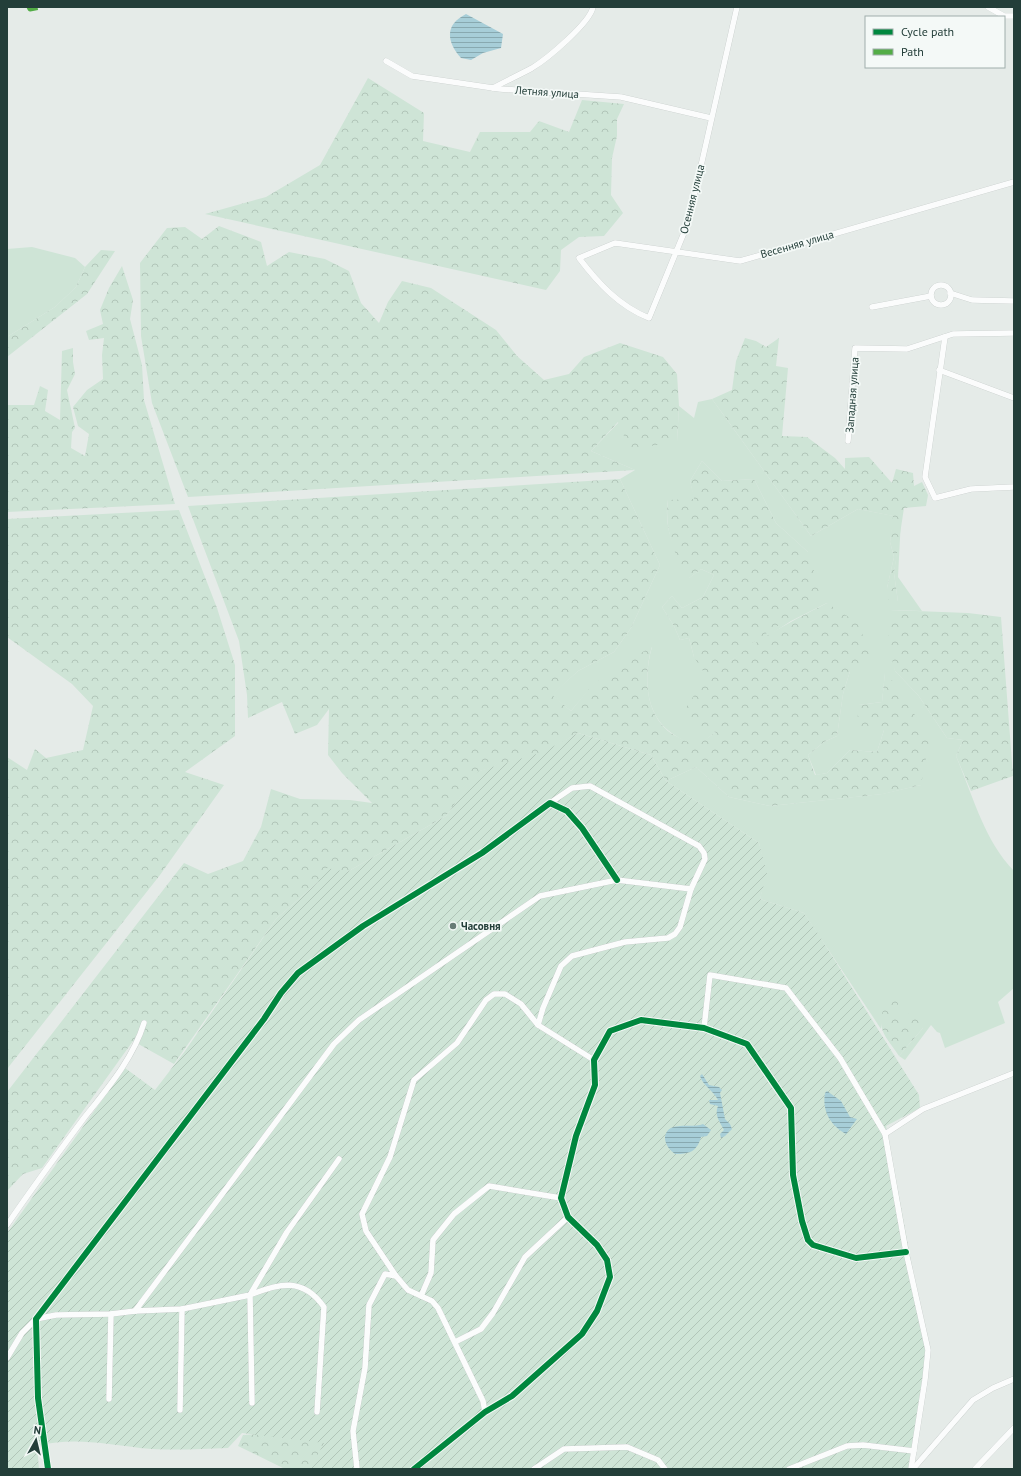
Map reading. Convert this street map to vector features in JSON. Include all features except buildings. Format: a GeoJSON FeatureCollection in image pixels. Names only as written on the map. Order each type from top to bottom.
{"type":"FeatureCollection","features":[{"type":"Feature","properties":{"kind":"street"},"geometry":{"type":"LineString","coordinates":[[492,88],[533,67],[568,40],[587,19],[593,7]]}},
{"type":"Feature","properties":{"kind":"street","name":"Осенняя улица"},"geometry":{"type":"LineString","coordinates":[[578,258],[599,284],[632,311],[649,318],[678,252],[688,223],[737,7]]}},
{"type":"Feature","properties":{"kind":"street"},"geometry":{"type":"LineString","coordinates":[[988,7],[1004,16],[1014,16]]}},
{"type":"Feature","properties":{"kind":"street","name":"Летняя улица"},"geometry":{"type":"LineString","coordinates":[[386,61],[412,76],[492,88],[621,97],[711,118]]}},
{"type":"Feature","properties":{"kind":"street","name":"Весенняя улица"},"geometry":{"type":"LineString","coordinates":[[578,258],[615,243],[740,261],[1014,182]]}},
{"type":"Feature","properties":{"kind":"street"},"geometry":{"type":"LineString","coordinates":[[950,293],[948,302],[942,305],[934,302],[931,296],[933,290],[938,286],[947,288],[950,293],[972,300],[1014,301]]}},
{"type":"Feature","properties":{"kind":"street"},"geometry":{"type":"LineString","coordinates":[[872,307],[931,296]]}},
{"type":"Feature","properties":{"kind":"street"},"geometry":{"type":"LineString","coordinates":[[1014,333],[953,334],[945,337],[939,370],[925,477],[935,498],[971,489],[1014,487]]}},
{"type":"Feature","properties":{"kind":"street","name":"Западная улица"},"geometry":{"type":"LineString","coordinates":[[848,441],[855,348],[907,349],[945,337]]}},
{"type":"Feature","properties":{"kind":"street"},"geometry":{"type":"LineString","coordinates":[[939,370],[1014,398]]}},
{"type":"Feature","properties":{"kind":"street"},"geometry":{"type":"LineString","coordinates":[[7,1358],[22,1333],[36,1319],[298,973],[363,926],[482,853],[572,788],[590,786],[699,846],[704,852],[705,859],[691,889],[680,927],[675,934],[668,938],[625,942],[572,956],[561,966],[543,1008],[538,1025]]}},
{"type":"Feature","properties":{"kind":"street"},"geometry":{"type":"LineString","coordinates":[[550,803],[567,812],[582,828],[617,880]]}},
{"type":"Feature","properties":{"kind":"street"},"geometry":{"type":"LineString","coordinates":[[135,1311],[334,1044],[359,1020],[540,896],[617,880],[691,889]]}},
{"type":"Feature","properties":{"kind":"street"},"geometry":{"type":"LineString","coordinates":[[704,1028],[710,975],[786,988],[840,1058],[885,1134],[906,1252],[928,1350],[912,1469]]}},
{"type":"Feature","properties":{"kind":"street"},"geometry":{"type":"LineString","coordinates":[[485,1412],[483,1401],[438,1308],[432,1302],[408,1290],[396,1276],[366,1231],[362,1214],[390,1157],[414,1080],[457,1042],[486,1000],[494,994],[505,994],[521,1004],[538,1025],[594,1060]]}},
{"type":"Feature","properties":{"kind":"street"},"geometry":{"type":"LineString","coordinates":[[414,1469],[421,1467],[485,1412],[512,1396],[582,1334],[597,1311],[610,1277],[607,1260],[597,1245],[568,1217],[561,1198],[576,1136],[595,1085],[594,1060],[610,1031],[642,1020],[704,1028],[747,1044],[791,1108],[793,1175],[802,1221],[808,1240],[814,1245],[856,1258],[906,1252]]}},
{"type":"Feature","properties":{"kind":"street"},"geometry":{"type":"LineString","coordinates":[[7,1225],[32,1188],[109,1085],[138,1042],[144,1023]]}},
{"type":"Feature","properties":{"kind":"street"},"geometry":{"type":"LineString","coordinates":[[885,1134],[923,1109],[1014,1074]]}},
{"type":"Feature","properties":{"kind":"street"},"geometry":{"type":"LineString","coordinates":[[252,1403],[250,1295],[287,1232],[339,1159]]}},
{"type":"Feature","properties":{"kind":"street"},"geometry":{"type":"LineString","coordinates":[[421,1296],[431,1273],[433,1240],[454,1214],[489,1186],[561,1198]]}},
{"type":"Feature","properties":{"kind":"street"},"geometry":{"type":"LineString","coordinates":[[454,1342],[481,1329],[493,1313],[525,1257],[568,1217]]}},
{"type":"Feature","properties":{"kind":"street"},"geometry":{"type":"LineString","coordinates":[[357,1469],[353,1431],[364,1368],[369,1305],[385,1274],[396,1276]]}},
{"type":"Feature","properties":{"kind":"street"},"geometry":{"type":"LineString","coordinates":[[36,1319],[56,1315],[182,1310],[250,1295],[272,1286],[289,1284],[306,1290],[318,1299],[324,1307],[317,1412]]}},
{"type":"Feature","properties":{"kind":"street"},"geometry":{"type":"LineString","coordinates":[[180,1410],[182,1310]]}},
{"type":"Feature","properties":{"kind":"street"},"geometry":{"type":"LineString","coordinates":[[109,1399],[111,1314]]}},
{"type":"Feature","properties":{"kind":"street"},"geometry":{"type":"LineString","coordinates":[[36,1319],[38,1398],[48,1469]]}},
{"type":"Feature","properties":{"kind":"street"},"geometry":{"type":"LineString","coordinates":[[912,1469],[973,1400],[993,1388],[1014,1379]]}},
{"type":"Feature","properties":{"kind":"street"},"geometry":{"type":"LineString","coordinates":[[975,1469],[1014,1428]]}},
{"type":"Feature","properties":{"kind":"street"},"geometry":{"type":"LineString","coordinates":[[789,1469],[847,1446],[863,1445],[914,1451]]}},
{"type":"Feature","properties":{"kind":"street"},"geometry":{"type":"LineString","coordinates":[[534,1469],[564,1450],[626,1447],[658,1460],[665,1469]]}},
{"type":"Feature","properties":{"kind":"green space"},"geometry":{"type":"Polygon","coordinates":[[[368,78],[424,113],[423,141],[470,152],[480,132],[530,132],[539,121],[569,132],[582,100],[624,104],[617,119],[617,136],[612,158],[611,195],[623,213],[604,236],[579,237],[561,250],[560,271],[546,290],[205,214],[266,197],[320,165],[368,78]]]}},
{"type":"Feature","properties":{"kind":"green space"},"geometry":{"type":"Polygon","coordinates":[[[219,226],[261,242],[267,266],[289,252],[325,259],[349,271],[361,303],[379,323],[388,302],[402,281],[431,288],[496,330],[517,356],[544,380],[569,374],[584,357],[620,343],[663,357],[677,374],[679,406],[677,441],[630,450],[618,422],[591,451],[635,470],[188,497],[152,403],[141,336],[140,263],[167,228],[185,227],[202,239],[219,226]]]}},
{"type":"Feature","properties":{"kind":"green space"},"geometry":{"type":"Polygon","coordinates":[[[32,247],[75,258],[85,267],[76,287],[55,307],[7,337],[7,249],[32,247]]]}},
{"type":"Feature","properties":{"kind":"green space"},"geometry":{"type":"Polygon","coordinates":[[[101,250],[115,251],[87,294],[7,357],[7,337],[55,307],[76,287],[85,267],[101,250]]]}},
{"type":"Feature","properties":{"kind":"green space"},"geometry":{"type":"Polygon","coordinates":[[[122,266],[133,300],[130,319],[142,365],[144,400],[175,504],[7,512],[7,405],[34,405],[40,386],[48,390],[45,411],[60,420],[62,351],[73,348],[75,374],[67,390],[75,428],[72,432],[71,448],[85,456],[89,434],[78,426],[73,407],[87,390],[103,379],[102,355],[104,338],[89,340],[86,331],[103,324],[100,310],[109,288],[122,266]]]}},
{"type":"Feature","properties":{"kind":"green space"},"geometry":{"type":"Polygon","coordinates":[[[745,338],[756,341],[766,347],[779,338],[776,366],[788,368],[782,436],[807,437],[835,458],[845,469],[845,458],[869,457],[892,483],[896,469],[913,473],[914,486],[922,482],[928,495],[926,506],[904,508],[894,573],[898,602],[889,603],[887,588],[894,557],[890,542],[893,516],[858,509],[811,536],[712,399],[732,390],[736,361],[745,338]]]}},
{"type":"Feature","properties":{"kind":"green space"},"geometry":{"type":"Polygon","coordinates":[[[712,399],[811,536],[858,509],[894,516],[890,542],[894,557],[887,588],[898,602],[894,573],[901,519],[898,577],[922,611],[890,610],[895,671],[918,695],[947,738],[963,740],[956,756],[987,832],[1004,859],[1014,871],[1014,988],[998,1002],[1005,1023],[945,1048],[940,1033],[937,1032],[931,1025],[905,1060],[899,1056],[923,1028],[901,1019],[881,1022],[881,1029],[804,913],[760,899],[766,873],[759,843],[666,781],[696,767],[729,797],[770,806],[882,794],[921,785],[885,673],[882,702],[859,705],[884,730],[877,752],[850,750],[827,773],[816,775],[808,755],[824,742],[837,736],[843,694],[850,671],[827,603],[791,621],[730,661],[716,732],[696,747],[669,731],[661,723],[655,713],[648,692],[647,680],[649,658],[652,647],[593,685],[571,711],[551,695],[578,671],[614,652],[631,628],[660,565],[620,479],[635,470],[591,451],[619,422],[677,441],[679,406],[694,418],[698,402],[712,399]],[[702,461],[690,481],[695,500],[668,500],[667,521],[669,531],[675,550],[689,578],[701,569],[714,575],[703,597],[682,608],[672,596],[662,607],[674,626],[680,640],[689,638],[694,657],[808,552],[776,523],[754,479],[722,481],[702,461]]]}},
{"type":"Feature","properties":{"kind":"green space"},"geometry":{"type":"Polygon","coordinates":[[[702,461],[722,481],[754,479],[776,523],[808,552],[820,590],[817,600],[705,674],[694,657],[689,638],[680,640],[674,626],[662,607],[672,596],[682,608],[703,597],[714,575],[701,569],[688,579],[674,551],[667,521],[668,500],[694,499],[690,481],[702,461]]]}},
{"type":"Feature","properties":{"kind":"green space"},"geometry":{"type":"Polygon","coordinates":[[[620,479],[660,565],[631,628],[614,652],[578,671],[552,695],[571,711],[592,685],[652,646],[649,657],[647,680],[650,702],[654,713],[668,731],[696,746],[716,732],[680,720],[690,701],[704,684],[722,667],[743,651],[787,624],[827,603],[858,623],[872,659],[850,671],[843,694],[837,736],[824,742],[808,755],[815,775],[827,773],[850,750],[877,752],[884,730],[856,731],[859,705],[882,702],[885,672],[905,696],[929,742],[921,785],[883,794],[770,806],[729,797],[696,767],[666,781],[651,755],[578,733],[543,753],[480,771],[446,816],[347,872],[357,905],[318,882],[276,919],[174,1064],[133,1041],[42,1168],[23,1174],[7,1191],[7,1092],[184,863],[208,874],[243,861],[261,827],[271,789],[300,799],[350,800],[372,803],[342,773],[328,755],[329,709],[317,725],[295,734],[282,702],[248,718],[247,695],[239,641],[188,506],[620,479]]]}},
{"type":"Feature","properties":{"kind":"green space"},"geometry":{"type":"Polygon","coordinates":[[[179,510],[217,608],[235,665],[235,736],[185,772],[224,785],[160,875],[7,1069],[7,757],[27,770],[35,749],[46,758],[83,750],[93,706],[72,684],[7,637],[7,519],[179,510]]]}},
{"type":"Feature","properties":{"kind":"green space"},"geometry":{"type":"Polygon","coordinates":[[[890,610],[968,613],[1001,617],[1013,776],[971,791],[956,756],[963,740],[947,738],[918,695],[895,671],[888,644],[890,610]]]}},
{"type":"Feature","properties":{"kind":"green space"},"geometry":{"type":"Polygon","coordinates":[[[578,733],[651,755],[666,781],[759,843],[767,873],[760,899],[804,913],[919,1095],[920,1108],[886,1126],[927,1348],[909,1467],[907,1469],[310,1469],[324,1443],[242,1433],[228,1448],[184,1450],[140,1448],[89,1442],[51,1443],[37,1446],[39,1469],[7,1469],[7,1233],[125,1068],[155,1090],[185,1051],[276,919],[318,882],[327,868],[347,872],[446,816],[479,771],[543,752],[578,733]]]}},
{"type":"Feature","properties":{"kind":"green space"},"geometry":{"type":"Polygon","coordinates":[[[889,998],[897,999],[901,1019],[913,1011],[920,1014],[923,1028],[899,1056],[888,1041],[882,1029],[882,1016],[889,998]]]}},
{"type":"Feature","properties":{"kind":"green space"},"geometry":{"type":"Polygon","coordinates":[[[279,1432],[331,1441],[311,1469],[285,1469],[238,1446],[243,1435],[279,1432]]]}},
{"type":"Feature","properties":{"kind":"water"},"geometry":{"type":"Polygon","coordinates":[[[466,14],[503,34],[501,48],[483,53],[471,60],[461,58],[453,46],[450,34],[454,23],[466,14]]]}},
{"type":"Feature","properties":{"kind":"water"},"geometry":{"type":"Polygon","coordinates":[[[702,1074],[709,1085],[719,1087],[722,1090],[720,1093],[725,1119],[730,1124],[732,1129],[721,1138],[720,1134],[724,1130],[717,1115],[718,1106],[710,1104],[709,1100],[718,1100],[714,1093],[701,1079],[700,1076],[702,1074]]]}},
{"type":"Feature","properties":{"kind":"water"},"geometry":{"type":"Polygon","coordinates":[[[827,1091],[841,1101],[850,1117],[857,1119],[846,1134],[840,1130],[828,1117],[824,1100],[825,1093],[827,1091]]]}},
{"type":"Feature","properties":{"kind":"water"},"geometry":{"type":"Polygon","coordinates":[[[703,1124],[711,1130],[707,1136],[701,1137],[697,1146],[692,1151],[688,1153],[675,1154],[667,1146],[665,1139],[666,1133],[670,1129],[680,1126],[703,1124]]]}},
{"type":"Feature","properties":{"kind":"marked path"},"geometry":{"type":"LineString","coordinates":[[29,7],[30,9],[40,7]]}},
{"type":"Feature","properties":{"kind":"cycle path"},"geometry":{"type":"LineString","coordinates":[[48,1469],[38,1398],[36,1319],[264,1019],[281,993],[298,973],[363,926],[482,853],[550,803],[567,811],[582,828],[617,880]]}},
{"type":"Feature","properties":{"kind":"cycle path"},"geometry":{"type":"LineString","coordinates":[[414,1469],[485,1412],[512,1396],[582,1334],[597,1311],[610,1277],[607,1260],[597,1245],[568,1217],[561,1198],[576,1136],[595,1085],[594,1060],[610,1031],[641,1020],[704,1028],[747,1044],[791,1108],[793,1175],[802,1221],[808,1240],[813,1245],[856,1258],[906,1252]]}},
{"type":"Feature","properties":{"kind":"place","name":"Часовня"},"geometry":{"type":"Point","coordinates":[453,926]}}]}
